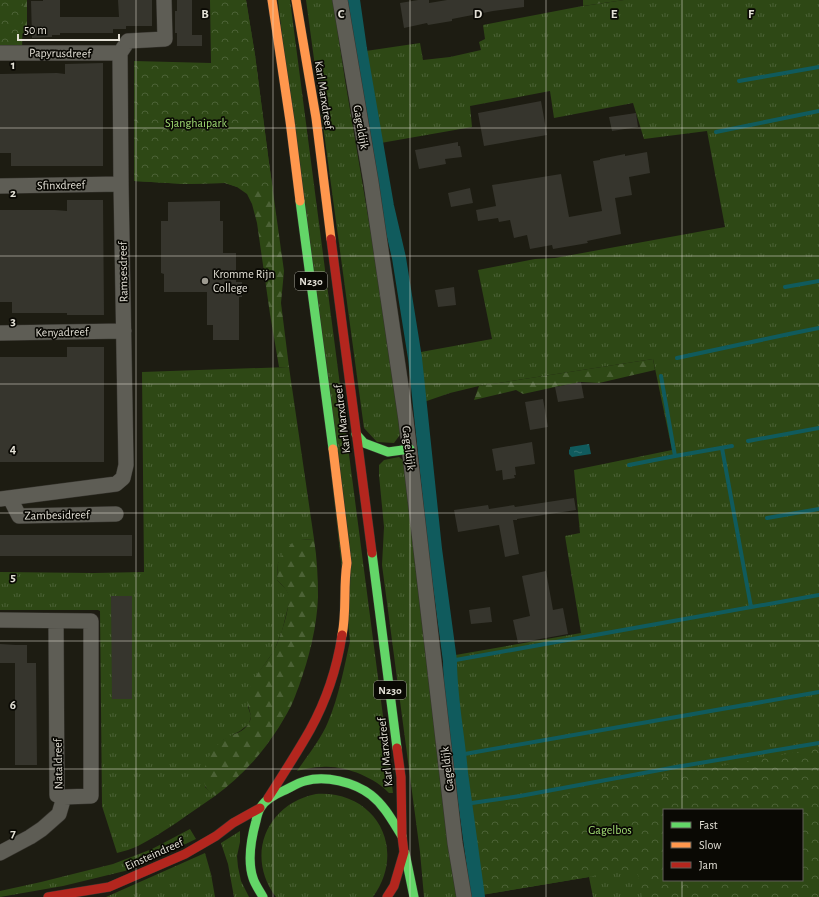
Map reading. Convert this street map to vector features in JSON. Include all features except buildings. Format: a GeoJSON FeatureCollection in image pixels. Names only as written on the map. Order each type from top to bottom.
{"type":"FeatureCollection","features":[{"type":"Feature","properties":{"kind":"main road","name":"Karl Marxdreef"},"geometry":{"type":"LineString","coordinates":[[268,798],[310,730],[324,701],[339,655],[343,632],[345,576],[347,563],[291,128],[272,0]]}},
{"type":"Feature","properties":{"kind":"main road","name":"Karl Marxdreef"},"geometry":{"type":"LineString","coordinates":[[296,0],[316,118],[401,777],[402,836]]}},
{"type":"Feature","properties":{"kind":"main road"},"geometry":{"type":"LineString","coordinates":[[356,434],[364,443],[388,452],[410,449]]}},
{"type":"Feature","properties":{"kind":"main road"},"geometry":{"type":"LineString","coordinates":[[378,460],[388,452]]}},
{"type":"Feature","properties":{"kind":"main road"},"geometry":{"type":"LineString","coordinates":[[363,489],[369,474]]}},
{"type":"Feature","properties":{"kind":"main road","name":"N230"},"geometry":{"type":"LineString","coordinates":[[263,897],[254,879],[250,862],[252,834],[260,808],[268,798],[306,780],[322,779],[336,780],[355,785],[372,795],[386,810],[402,836],[414,897]]}},
{"type":"Feature","properties":{"kind":"main road","name":"Einsteindreef"},"geometry":{"type":"LineString","coordinates":[[48,897],[110,887],[185,854],[216,836],[233,823],[260,808]]}},
{"type":"Feature","properties":{"kind":"main road","name":"N230"},"geometry":{"type":"LineString","coordinates":[[387,897],[394,886],[404,852]]}},
{"type":"Feature","properties":{"kind":"street"},"geometry":{"type":"LineString","coordinates":[[121,59],[128,41],[165,39],[164,0]]}},
{"type":"Feature","properties":{"kind":"street","name":"Gageldijk"},"geometry":{"type":"LineString","coordinates":[[340,0],[371,182],[410,449],[455,843],[464,897]]}},
{"type":"Feature","properties":{"kind":"street","name":"Papyrusdreef"},"geometry":{"type":"LineString","coordinates":[[0,52],[121,59]]}},
{"type":"Feature","properties":{"kind":"street","name":"Ramsesdreef"},"geometry":{"type":"LineString","coordinates":[[121,59],[121,184],[126,465],[123,478]]}},
{"type":"Feature","properties":{"kind":"street","name":"Sfinxdreef"},"geometry":{"type":"LineString","coordinates":[[0,186],[121,184]]}},
{"type":"Feature","properties":{"kind":"street","name":"Kenyadreef"},"geometry":{"type":"LineString","coordinates":[[0,333],[124,331]]}},
{"type":"Feature","properties":{"kind":"street","name":"Zambesidreef"},"geometry":{"type":"LineString","coordinates":[[5,498],[116,484],[123,478]]}},
{"type":"Feature","properties":{"kind":"street","name":"Zambesidreef"},"geometry":{"type":"LineString","coordinates":[[5,498],[19,516],[116,514]]}},
{"type":"Feature","properties":{"kind":"street"},"geometry":{"type":"LineString","coordinates":[[0,620],[56,621]]}},
{"type":"Feature","properties":{"kind":"street","name":"Nataldreef"},"geometry":{"type":"LineString","coordinates":[[56,621],[91,621],[91,796],[64,797],[57,794],[56,621]]}},
{"type":"Feature","properties":{"kind":"street"},"geometry":{"type":"LineString","coordinates":[[0,853],[30,837],[59,814],[64,797]]}},
{"type":"Feature","properties":{"kind":"green space"},"geometry":{"type":"Polygon","coordinates":[[[0,0],[27,0],[27,34],[12,33],[0,0]]]}},
{"type":"Feature","properties":{"kind":"green space"},"geometry":{"type":"Polygon","coordinates":[[[0,0],[23,0],[22,52],[0,53],[0,0]]]}},
{"type":"Feature","properties":{"kind":"green space","name":"Sjanghaipark"},"geometry":{"type":"Polygon","coordinates":[[[210,0],[246,0],[273,190],[237,187],[225,183],[185,184],[134,181],[134,61],[211,63],[210,0]]]}},
{"type":"Feature","properties":{"kind":"green space","name":"Sjanghaipark"},"geometry":{"type":"Polygon","coordinates":[[[246,0],[255,55],[284,271],[281,303],[289,367],[279,367],[257,223],[252,204],[247,194],[237,187],[225,183],[185,184],[134,181],[134,169],[160,159],[246,0]]]}},
{"type":"Feature","properties":{"kind":"green space"},"geometry":{"type":"Polygon","coordinates":[[[278,0],[290,0],[393,793],[389,793],[383,787],[367,777],[349,770],[319,767],[297,771],[318,741],[328,722],[338,692],[350,641],[278,0]]]}},
{"type":"Feature","properties":{"kind":"green space"},"geometry":{"type":"Polygon","coordinates":[[[306,0],[333,0],[402,432],[394,443],[377,442],[364,428],[306,0]]]}},
{"type":"Feature","properties":{"kind":"green space"},"geometry":{"type":"Polygon","coordinates":[[[583,0],[624,0],[583,6],[583,0]]]}},
{"type":"Feature","properties":{"kind":"green space"},"geometry":{"type":"Polygon","coordinates":[[[624,0],[819,0],[819,806],[803,809],[663,809],[663,810],[471,873],[460,805],[444,657],[581,633],[565,536],[580,533],[574,470],[672,450],[653,359],[479,386],[450,393],[418,404],[410,354],[492,339],[478,270],[535,259],[555,258],[725,227],[707,131],[644,139],[633,103],[554,118],[550,91],[470,106],[472,127],[375,144],[359,52],[420,43],[423,60],[450,57],[481,50],[479,42],[485,39],[483,25],[577,7],[624,0]]]}},
{"type":"Feature","properties":{"kind":"green space"},"geometry":{"type":"Polygon","coordinates":[[[653,359],[655,370],[599,383],[581,382],[523,394],[516,390],[474,400],[479,386],[653,359]]]}},
{"type":"Feature","properties":{"kind":"green space"},"geometry":{"type":"Polygon","coordinates":[[[289,367],[314,539],[301,540],[278,563],[277,580],[286,589],[289,595],[289,603],[282,631],[274,651],[257,675],[248,707],[251,716],[249,724],[240,731],[223,740],[205,787],[215,796],[148,841],[136,847],[117,853],[102,806],[100,611],[0,610],[0,572],[144,572],[142,372],[289,367]]]}},
{"type":"Feature","properties":{"kind":"green space"},"geometry":{"type":"Polygon","coordinates":[[[399,457],[405,462],[457,897],[424,897],[420,852],[382,565],[384,527],[379,465],[384,460],[399,457]]]}},
{"type":"Feature","properties":{"kind":"green space"},"geometry":{"type":"Polygon","coordinates":[[[314,539],[318,582],[316,620],[303,675],[294,699],[276,732],[258,756],[238,777],[215,796],[206,788],[205,785],[205,766],[219,743],[227,737],[244,729],[249,723],[251,717],[247,696],[254,679],[276,647],[284,623],[289,599],[286,590],[277,580],[278,563],[292,543],[300,540],[314,539]]]}},
{"type":"Feature","properties":{"kind":"green space","name":"Gagelbos"},"geometry":{"type":"Polygon","coordinates":[[[819,748],[819,897],[642,897],[637,869],[475,896],[461,814],[819,748]]]}},
{"type":"Feature","properties":{"kind":"green space"},"geometry":{"type":"Polygon","coordinates":[[[316,794],[337,795],[355,802],[369,812],[380,826],[386,842],[387,860],[383,878],[373,897],[276,897],[267,881],[262,865],[262,849],[266,834],[273,820],[284,809],[299,800],[316,794]]]}},
{"type":"Feature","properties":{"kind":"green space"},"geometry":{"type":"Polygon","coordinates":[[[190,829],[196,839],[133,869],[63,886],[0,897],[0,891],[113,864],[152,849],[190,829]]]}},
{"type":"Feature","properties":{"kind":"green space"},"geometry":{"type":"Polygon","coordinates":[[[240,831],[240,842],[237,856],[238,867],[241,881],[249,897],[234,897],[228,864],[221,843],[240,831]]]}},
{"type":"Feature","properties":{"kind":"green space"},"geometry":{"type":"Polygon","coordinates":[[[663,841],[656,897],[593,897],[589,877],[475,896],[471,878],[663,841]]]}},
{"type":"Feature","properties":{"kind":"green space"},"geometry":{"type":"Polygon","coordinates":[[[205,853],[215,897],[106,897],[205,853]]]}},
{"type":"Feature","properties":{"kind":"water"},"geometry":{"type":"Polygon","coordinates":[[[589,444],[591,454],[572,457],[569,454],[570,447],[589,444]]]}},
{"type":"Feature","properties":{"kind":"waterway"},"geometry":{"type":"LineString","coordinates":[[353,0],[387,206],[399,258],[415,358],[435,549],[450,661],[450,675],[461,773],[478,897]]}},
{"type":"Feature","properties":{"kind":"waterway"},"geometry":{"type":"LineString","coordinates":[[739,81],[819,67]]}},
{"type":"Feature","properties":{"kind":"waterway"},"geometry":{"type":"LineString","coordinates":[[716,132],[819,111]]}},
{"type":"Feature","properties":{"kind":"waterway"},"geometry":{"type":"LineString","coordinates":[[785,287],[819,281]]}},
{"type":"Feature","properties":{"kind":"waterway"},"geometry":{"type":"LineString","coordinates":[[677,358],[819,328]]}},
{"type":"Feature","properties":{"kind":"waterway"},"geometry":{"type":"LineString","coordinates":[[629,465],[675,456],[661,376]]}},
{"type":"Feature","properties":{"kind":"waterway"},"geometry":{"type":"LineString","coordinates":[[748,441],[819,428]]}},
{"type":"Feature","properties":{"kind":"waterway"},"geometry":{"type":"LineString","coordinates":[[675,456],[732,446]]}},
{"type":"Feature","properties":{"kind":"waterway"},"geometry":{"type":"LineString","coordinates":[[722,448],[751,607]]}},
{"type":"Feature","properties":{"kind":"waterway"},"geometry":{"type":"LineString","coordinates":[[767,518],[819,509]]}},
{"type":"Feature","properties":{"kind":"waterway"},"geometry":{"type":"LineString","coordinates":[[450,661],[819,595]]}},
{"type":"Feature","properties":{"kind":"waterway"},"geometry":{"type":"LineString","coordinates":[[459,755],[819,692]]}},
{"type":"Feature","properties":{"kind":"waterway"},"geometry":{"type":"LineString","coordinates":[[465,804],[520,796],[676,767],[819,743]]}},
{"type":"Feature","properties":{"kind":"traffic: fast"},"geometry":{"type":"LineString","coordinates":[[300,201],[333,449]]}},
{"type":"Feature","properties":{"kind":"traffic: fast"},"geometry":{"type":"LineString","coordinates":[[356,434],[364,443],[388,452],[410,449]]}},
{"type":"Feature","properties":{"kind":"traffic: fast"},"geometry":{"type":"LineString","coordinates":[[372,553],[397,748]]}},
{"type":"Feature","properties":{"kind":"traffic: fast"},"geometry":{"type":"LineString","coordinates":[[263,897],[254,881],[250,864],[251,842],[259,810],[268,799],[299,783],[313,779],[330,779],[348,783],[364,790],[376,799],[402,836]]}},
{"type":"Feature","properties":{"kind":"traffic: fast"},"geometry":{"type":"LineString","coordinates":[[405,853],[414,897]]}},
{"type":"Feature","properties":{"kind":"traffic: slow"},"geometry":{"type":"LineString","coordinates":[[272,0],[300,201]]}},
{"type":"Feature","properties":{"kind":"traffic: slow"},"geometry":{"type":"LineString","coordinates":[[296,0],[316,118],[331,239]]}},
{"type":"Feature","properties":{"kind":"traffic: slow"},"geometry":{"type":"LineString","coordinates":[[333,449],[347,563],[342,635]]}},
{"type":"Feature","properties":{"kind":"traffic: jam"},"geometry":{"type":"LineString","coordinates":[[331,239],[372,553]]}},
{"type":"Feature","properties":{"kind":"traffic: jam"},"geometry":{"type":"LineString","coordinates":[[268,798],[305,739],[321,708],[334,672],[342,635]]}},
{"type":"Feature","properties":{"kind":"traffic: jam"},"geometry":{"type":"LineString","coordinates":[[387,897],[394,886],[404,852],[402,836],[401,777],[397,748]]}},
{"type":"Feature","properties":{"kind":"traffic: jam"},"geometry":{"type":"LineString","coordinates":[[48,897],[109,887],[185,854],[216,836],[233,823],[260,808]]}},
{"type":"Feature","properties":{"kind":"place","name":"Kromme Rijn College"},"geometry":{"type":"Point","coordinates":[205,281]}}]}
